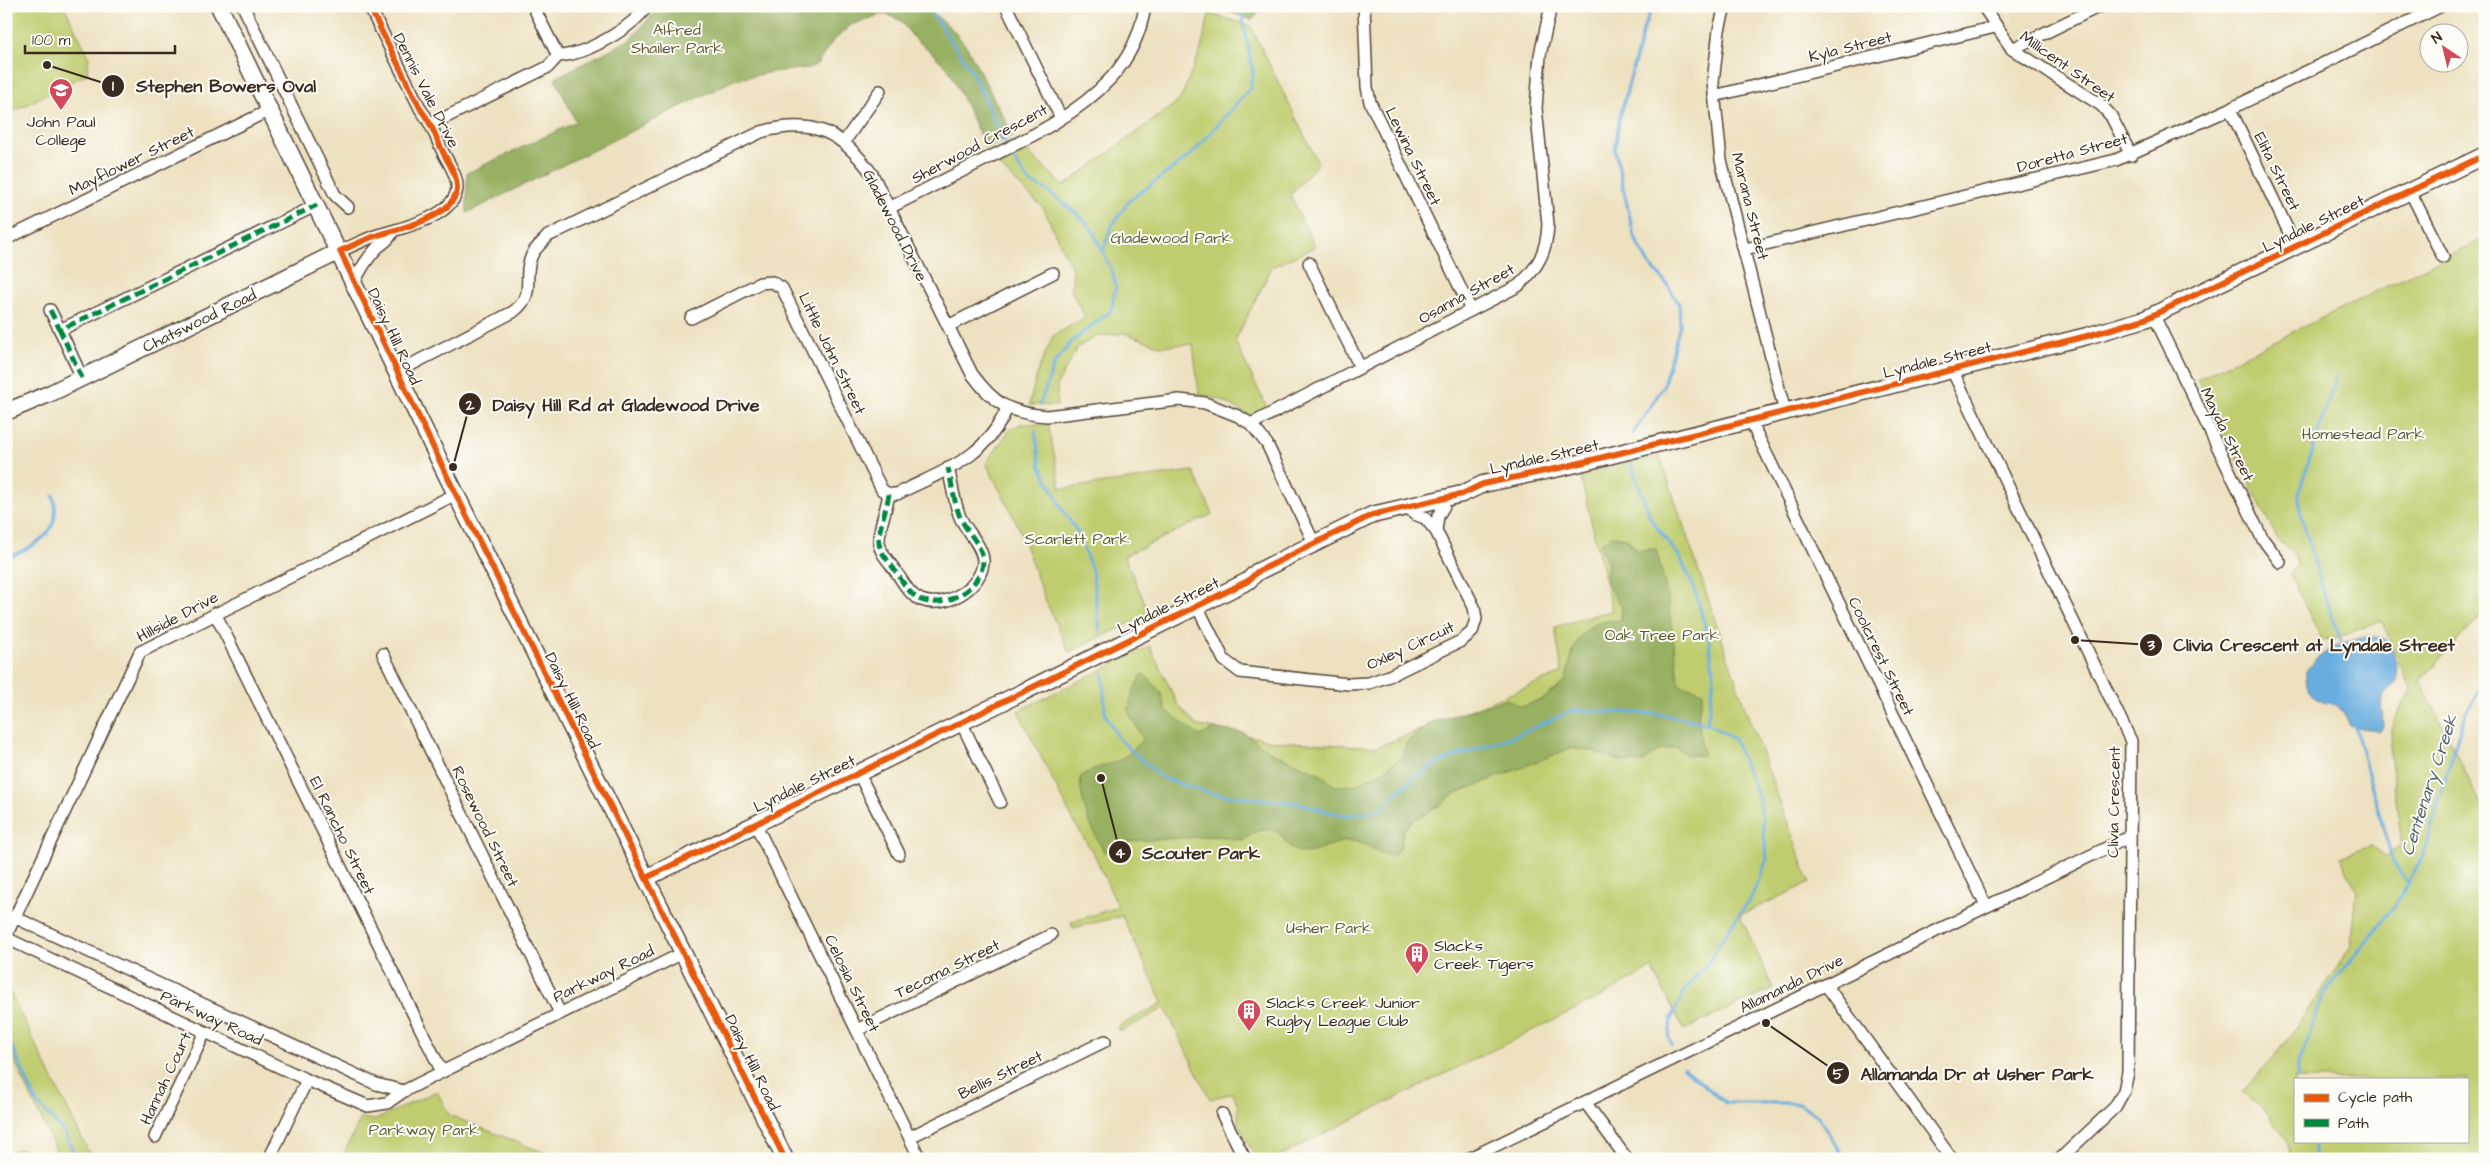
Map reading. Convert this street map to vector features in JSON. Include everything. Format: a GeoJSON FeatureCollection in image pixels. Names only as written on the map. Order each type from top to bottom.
{"type":"FeatureCollection","features":[{"type":"Feature","properties":{"kind":"street","name":"Daisy Hill Road"},"geometry":{"type":"LineString","coordinates":[[219,6],[340,251],[456,494],[785,1159]]}},
{"type":"Feature","properties":{"kind":"street"},"geometry":{"type":"LineString","coordinates":[[243,6],[335,195],[348,207]]}},
{"type":"Feature","properties":{"kind":"street","name":"Dennis Vale Drive"},"geometry":{"type":"LineString","coordinates":[[369,6],[421,110],[432,124],[439,144],[456,178],[457,186]]}},
{"type":"Feature","properties":{"kind":"street"},"geometry":{"type":"LineString","coordinates":[[533,6],[558,56]]}},
{"type":"Feature","properties":{"kind":"street"},"geometry":{"type":"LineString","coordinates":[[432,124],[548,67],[558,56],[570,56],[617,33],[647,6]]}},
{"type":"Feature","properties":{"kind":"street"},"geometry":{"type":"LineString","coordinates":[[1006,6],[1061,118]]}},
{"type":"Feature","properties":{"kind":"street","name":"Sherwood Crescent"},"geometry":{"type":"LineString","coordinates":[[889,208],[1035,135],[1086,100],[1112,77],[1131,50],[1142,24],[1144,6]]}},
{"type":"Feature","properties":{"kind":"street","name":"Lewina Street"},"geometry":{"type":"LineString","coordinates":[[1364,6],[1367,87],[1370,102],[1471,310]]}},
{"type":"Feature","properties":{"kind":"street","name":"Osanna Street"},"geometry":{"type":"LineString","coordinates":[[1251,424],[1518,286],[1533,273],[1542,258],[1548,240],[1536,108],[1540,55],[1551,6]]}},
{"type":"Feature","properties":{"kind":"street","name":"Marana Street"},"geometry":{"type":"LineString","coordinates":[[1725,6],[1719,30],[1713,82],[1722,160],[1785,412]]}},
{"type":"Feature","properties":{"kind":"street","name":"Millicent Street"},"geometry":{"type":"LineString","coordinates":[[1983,6],[1995,27],[2012,49],[2101,105],[2111,116],[2131,155]]}},
{"type":"Feature","properties":{"kind":"street"},"geometry":{"type":"LineString","coordinates":[[2012,49],[2100,6]]}},
{"type":"Feature","properties":{"kind":"street","name":"Doretta Street"},"geometry":{"type":"LineString","coordinates":[[1745,249],[2131,155],[2442,6]]}},
{"type":"Feature","properties":{"kind":"street","name":"Kyla Street"},"geometry":{"type":"LineString","coordinates":[[1714,96],[1995,27]]}},
{"type":"Feature","properties":{"kind":"street"},"geometry":{"type":"LineString","coordinates":[[844,142],[880,91]]}},
{"type":"Feature","properties":{"kind":"street","name":"Elita Street"},"geometry":{"type":"LineString","coordinates":[[2230,109],[2296,247]]}},
{"type":"Feature","properties":{"kind":"street","name":"Mayflower Street"},"geometry":{"type":"LineString","coordinates":[[6,239],[270,110]]}},
{"type":"Feature","properties":{"kind":"street","name":"Gladewood Drive"},"geometry":{"type":"LineString","coordinates":[[397,372],[514,312],[524,305],[529,292],[528,270],[532,254],[548,236],[761,132],[784,126],[807,127],[828,132],[844,142],[860,158],[872,174],[972,374],[988,395],[1007,408],[1025,414],[1047,416],[1179,400],[1205,403],[1238,416],[1251,424],[1267,444],[1316,548]]}},
{"type":"Feature","properties":{"kind":"street","name":"Lyndale Street"},"geometry":{"type":"LineString","coordinates":[[1316,548],[1385,511],[1404,509],[1462,494],[1483,484],[1564,467],[2087,336],[2154,316],[2485,155]]}},
{"type":"Feature","properties":{"kind":"street","name":"Chatswood Road"},"geometry":{"type":"LineString","coordinates":[[6,412],[82,378],[340,251],[378,235],[392,232],[433,216],[452,200],[457,186]]}},
{"type":"Feature","properties":{"kind":"street"},"geometry":{"type":"LineString","coordinates":[[2410,191],[2442,257]]}},
{"type":"Feature","properties":{"kind":"street"},"geometry":{"type":"LineString","coordinates":[[60,330],[317,205]]}},
{"type":"Feature","properties":{"kind":"street","name":"Chatswood Road"},"geometry":{"type":"LineString","coordinates":[[355,282],[360,268],[377,248],[391,238],[392,232]]}},
{"type":"Feature","properties":{"kind":"street"},"geometry":{"type":"LineString","coordinates":[[1309,263],[1360,367]]}},
{"type":"Feature","properties":{"kind":"street"},"geometry":{"type":"LineString","coordinates":[[948,326],[1053,273]]}},
{"type":"Feature","properties":{"kind":"street","name":"Little John Street"},"geometry":{"type":"LineString","coordinates":[[690,318],[760,283],[772,282],[782,288],[882,490],[889,494]]}},
{"type":"Feature","properties":{"kind":"street"},"geometry":{"type":"LineString","coordinates":[[50,310],[82,378]]}},
{"type":"Feature","properties":{"kind":"street","name":"Mayda Street"},"geometry":{"type":"LineString","coordinates":[[2154,316],[2262,538],[2280,562]]}},
{"type":"Feature","properties":{"kind":"street","name":"Clivia Crescent"},"geometry":{"type":"LineString","coordinates":[[1952,370],[2125,724],[2131,749],[2128,1062],[2124,1091],[2110,1112],[2060,1159]]}},
{"type":"Feature","properties":{"kind":"street"},"geometry":{"type":"LineString","coordinates":[[948,468],[960,516],[983,559],[982,574],[970,588],[949,600],[934,602],[922,600],[911,593],[884,555],[879,544],[889,494],[897,494],[980,450],[1002,420],[1007,408]]}},
{"type":"Feature","properties":{"kind":"street","name":"Coolcrest Street"},"geometry":{"type":"LineString","coordinates":[[1750,420],[1986,906]]}},
{"type":"Feature","properties":{"kind":"street","name":"Lyndale Street"},"geometry":{"type":"LineString","coordinates":[[646,878],[1248,581],[1258,572],[1384,520],[1444,506],[1564,467]]}},
{"type":"Feature","properties":{"kind":"street","name":"Hillside Drive"},"geometry":{"type":"LineString","coordinates":[[6,937],[140,652],[456,494]]}},
{"type":"Feature","properties":{"kind":"street"},"geometry":{"type":"LineString","coordinates":[[1436,531],[1438,516],[1444,506]]}},
{"type":"Feature","properties":{"kind":"street","name":"Oxley Circuit"},"geometry":{"type":"LineString","coordinates":[[1197,606],[1224,660],[1240,672],[1348,684],[1369,683],[1389,676],[1461,641],[1472,632],[1476,619],[1474,607],[1436,531],[1424,518],[1414,514]]}},
{"type":"Feature","properties":{"kind":"street","name":"El Rancho Street"},"geometry":{"type":"LineString","coordinates":[[215,613],[442,1072]]}},
{"type":"Feature","properties":{"kind":"street","name":"Rosewood Street"},"geometry":{"type":"LineString","coordinates":[[383,654],[560,1013]]}},
{"type":"Feature","properties":{"kind":"street"},"geometry":{"type":"LineString","coordinates":[[961,722],[1000,802]]}},
{"type":"Feature","properties":{"kind":"street"},"geometry":{"type":"LineString","coordinates":[[858,772],[899,854]]}},
{"type":"Feature","properties":{"kind":"street","name":"Celosia Street"},"geometry":{"type":"LineString","coordinates":[[755,823],[920,1159]]}},
{"type":"Feature","properties":{"kind":"street","name":"Allamanda Drive"},"geometry":{"type":"LineString","coordinates":[[1468,1159],[2129,838]]}},
{"type":"Feature","properties":{"kind":"street","name":"Parkway Road"},"geometry":{"type":"LineString","coordinates":[[14,917],[376,1084],[404,1091]]}},
{"type":"Feature","properties":{"kind":"street","name":"Tecoma Street"},"geometry":{"type":"LineString","coordinates":[[857,1030],[1051,935]]}},
{"type":"Feature","properties":{"kind":"street","name":"Parkway Road"},"geometry":{"type":"LineString","coordinates":[[6,937],[307,1080],[368,1106],[387,1104],[404,1091],[683,952]]}},
{"type":"Feature","properties":{"kind":"street"},"geometry":{"type":"LineString","coordinates":[[1826,985],[1952,1159]]}},
{"type":"Feature","properties":{"kind":"street","name":"Hannah Court"},"geometry":{"type":"LineString","coordinates":[[155,1137],[205,1032]]}},
{"type":"Feature","properties":{"kind":"street","name":"Bellis Street"},"geometry":{"type":"LineString","coordinates":[[910,1137],[1105,1041]]}},
{"type":"Feature","properties":{"kind":"street"},"geometry":{"type":"LineString","coordinates":[[269,1159],[307,1080]]}},
{"type":"Feature","properties":{"kind":"street"},"geometry":{"type":"LineString","coordinates":[[1585,1102],[1627,1159]]}},
{"type":"Feature","properties":{"kind":"street"},"geometry":{"type":"LineString","coordinates":[[1222,1114],[1245,1159]]}},
{"type":"Feature","properties":{"kind":"green space"},"geometry":{"type":"Polygon","coordinates":[[[6,6],[64,6],[89,57],[87,74],[6,115],[6,6]]]}},
{"type":"Feature","properties":{"kind":"green space","name":"Alfred Shailer Park"},"geometry":{"type":"Polygon","coordinates":[[[660,6],[924,6],[952,29],[967,47],[1013,135],[986,148],[949,70],[913,37],[901,21],[885,13],[851,25],[832,42],[818,63],[810,68],[772,72],[734,80],[467,213],[467,173],[576,122],[555,78],[631,39],[660,6]]]}},
{"type":"Feature","properties":{"kind":"green space"},"geometry":{"type":"Polygon","coordinates":[[[1215,6],[1264,6],[1252,20],[1215,6]]]}},
{"type":"Feature","properties":{"kind":"green space","name":"Gladewood Park"},"geometry":{"type":"Polygon","coordinates":[[[1209,14],[1250,25],[1318,163],[1290,195],[1315,247],[1272,267],[1235,341],[1268,410],[1253,417],[1221,400],[1199,394],[1193,344],[1161,346],[1124,333],[1095,337],[1077,348],[1057,385],[1057,406],[1029,405],[1038,370],[1053,336],[1085,317],[1071,291],[1073,271],[1043,208],[991,158],[1018,143],[1064,186],[1180,100],[1201,49],[1209,14]]]}},
{"type":"Feature","properties":{"kind":"green space","name":"Homestead Park"},"geometry":{"type":"Polygon","coordinates":[[[2485,238],[2485,611],[2420,681],[2485,812],[2485,1159],[2291,1159],[2289,1148],[2280,1129],[2259,1106],[2242,1092],[2281,1049],[2351,947],[2357,891],[2340,857],[2371,846],[2384,856],[2402,846],[2390,753],[2393,722],[2411,690],[2381,620],[2335,639],[2322,640],[2290,575],[2297,565],[2295,557],[2289,548],[2279,542],[2197,379],[2485,238]]]}},
{"type":"Feature","properties":{"kind":"green space","name":"Scarlett Park"},"geometry":{"type":"Polygon","coordinates":[[[1020,424],[1048,424],[1061,489],[1193,471],[1213,514],[1124,556],[1150,614],[1069,652],[1044,597],[1019,528],[986,463],[1010,430],[1020,424]]]}},
{"type":"Feature","properties":{"kind":"green space","name":"Usher Park"},"geometry":{"type":"Polygon","coordinates":[[[1660,456],[1744,705],[1810,883],[1740,915],[1773,988],[1684,1030],[1652,968],[1600,997],[1273,1159],[1256,1159],[1238,1122],[1238,1106],[1233,1093],[1210,1099],[1165,1008],[1121,1031],[1117,1027],[1163,1003],[1122,916],[1073,928],[1071,922],[1118,907],[1095,856],[1075,824],[1018,711],[1150,646],[1177,703],[1196,725],[1274,741],[1377,747],[1562,673],[1555,627],[1612,610],[1580,474],[1660,456]]]}},
{"type":"Feature","properties":{"kind":"green space","name":"Oak Tree Park"},"geometry":{"type":"Polygon","coordinates":[[[1611,536],[1627,538],[1636,550],[1656,549],[1668,598],[1679,684],[1703,692],[1698,716],[1703,755],[1686,755],[1676,747],[1659,751],[1641,763],[1620,761],[1592,751],[1571,748],[1454,794],[1433,810],[1415,819],[1403,830],[1401,846],[1393,856],[1383,854],[1353,841],[1337,843],[1313,852],[1297,852],[1288,845],[1278,831],[1261,829],[1243,840],[1217,836],[1132,841],[1104,852],[1088,816],[1080,778],[1096,768],[1120,760],[1143,739],[1128,711],[1134,689],[1143,673],[1160,691],[1166,710],[1199,736],[1216,729],[1244,733],[1269,751],[1319,773],[1335,786],[1355,785],[1378,774],[1400,759],[1408,741],[1430,723],[1507,699],[1521,707],[1543,699],[1566,681],[1575,646],[1585,631],[1602,622],[1621,620],[1622,607],[1605,582],[1608,564],[1600,544],[1611,536]]]}},
{"type":"Feature","properties":{"kind":"green space"},"geometry":{"type":"Polygon","coordinates":[[[6,984],[92,1159],[60,1159],[6,1043],[6,984]]]}},
{"type":"Feature","properties":{"kind":"green space","name":"Parkway Park"},"geometry":{"type":"Polygon","coordinates":[[[437,1091],[449,1115],[560,1159],[341,1159],[361,1118],[375,1120],[437,1091]]]}},
{"type":"Feature","properties":{"kind":"green space"},"geometry":{"type":"Polygon","coordinates":[[[22,1149],[38,1159],[6,1159],[6,1153],[22,1149]]]}},
{"type":"Feature","properties":{"kind":"water"},"geometry":{"type":"Polygon","coordinates":[[[2370,636],[2382,638],[2390,645],[2396,672],[2397,683],[2384,695],[2381,701],[2383,726],[2379,731],[2350,726],[2344,714],[2335,704],[2325,703],[2312,695],[2306,676],[2306,671],[2326,652],[2343,643],[2370,636]]]}},
{"type":"Feature","properties":{"kind":"waterway"},"geometry":{"type":"LineString","coordinates":[[927,6],[970,68],[1006,145]]}},
{"type":"Feature","properties":{"kind":"waterway"},"geometry":{"type":"LineString","coordinates":[[1103,250],[1112,226],[1129,201],[1192,154],[1251,87],[1253,72],[1240,6]]}},
{"type":"Feature","properties":{"kind":"waterway"},"geometry":{"type":"LineString","coordinates":[[1633,434],[1663,387],[1680,325],[1679,304],[1667,284],[1648,263],[1634,236],[1615,151],[1619,120],[1644,27],[1653,6]]}},
{"type":"Feature","properties":{"kind":"waterway"},"geometry":{"type":"LineString","coordinates":[[1012,157],[1029,182],[1045,189],[1082,218],[1092,229],[1112,271],[1116,286],[1111,311],[1071,342],[1054,364],[1040,405]]}},
{"type":"Feature","properties":{"kind":"waterway"},"geometry":{"type":"LineString","coordinates":[[2336,377],[2299,492],[2300,511],[2325,597],[2343,646]]}},
{"type":"Feature","properties":{"kind":"waterway"},"geometry":{"type":"LineString","coordinates":[[1035,431],[1040,465],[1062,509],[1077,531],[1092,570],[1100,632]]}},
{"type":"Feature","properties":{"kind":"waterway"},"geometry":{"type":"LineString","coordinates":[[1631,465],[1652,521],[1679,556],[1694,587],[1709,640],[1714,677],[1707,723]]}},
{"type":"Feature","properties":{"kind":"waterway"},"geometry":{"type":"LineString","coordinates":[[6,558],[37,543],[51,529],[55,519],[53,495]]}},
{"type":"Feature","properties":{"kind":"waterway"},"geometry":{"type":"LineString","coordinates":[[1103,674],[1105,714],[1119,739],[1162,778],[1213,794],[1297,803],[1344,816],[1378,811],[1406,784],[1435,764],[1522,733],[1573,710],[1660,714],[1707,723],[1734,739],[1760,802],[1767,859],[1751,898],[1723,937],[1710,960],[1686,989],[1671,1019],[1669,1038],[1672,1045]]}},
{"type":"Feature","properties":{"kind":"waterway","name":"Centenary Creek"},"geometry":{"type":"LineString","coordinates":[[2297,1078],[2298,1063],[2324,993],[2395,906],[2422,858],[2462,722],[2485,678]]}},
{"type":"Feature","properties":{"kind":"waterway"},"geometry":{"type":"LineString","coordinates":[[2354,724],[2393,862],[2408,882]]}},
{"type":"Feature","properties":{"kind":"waterway"},"geometry":{"type":"LineString","coordinates":[[6,1033],[37,1103],[64,1132],[77,1159]]}},
{"type":"Feature","properties":{"kind":"waterway"},"geometry":{"type":"LineString","coordinates":[[1683,1068],[1726,1103],[1799,1103],[1818,1116],[1844,1159]]}},
{"type":"Feature","properties":{"kind":"waterway","name":"Centenary Creek"},"geometry":{"type":"LineString","coordinates":[[2314,1142],[2314,1159]]}},
{"type":"Feature","properties":{"kind":"marked path"},"geometry":{"type":"LineString","coordinates":[[82,378],[60,330],[317,205]]}},
{"type":"Feature","properties":{"kind":"marked path"},"geometry":{"type":"LineString","coordinates":[[50,310],[60,330]]}},
{"type":"Feature","properties":{"kind":"marked path"},"geometry":{"type":"LineString","coordinates":[[889,494],[879,537],[883,554],[906,587],[917,598],[931,602],[952,599],[962,594],[977,579],[982,570],[983,560],[977,543],[960,517],[948,468]]}},
{"type":"Feature","properties":{"kind":"cycle path"},"geometry":{"type":"LineString","coordinates":[[369,6],[452,168],[457,189],[453,199],[446,207],[425,220],[373,237],[340,251],[445,472],[785,1159]]}},
{"type":"Feature","properties":{"kind":"cycle path"},"geometry":{"type":"LineString","coordinates":[[646,878],[1248,581],[1257,572],[1372,515],[1462,494],[1483,484],[1564,467],[2087,336],[2145,319],[2485,155]]}},
{"type":"Feature","properties":{"kind":"place","name":"Stephen Bowers Oval"},"geometry":{"type":"Point","coordinates":[47,65]}},
{"type":"Feature","properties":{"kind":"place","name":"John Paul College"},"geometry":{"type":"Point","coordinates":[61,111]}},
{"type":"Feature","properties":{"kind":"place","name":"Daisy Hill Rd at Gladewood Drive"},"geometry":{"type":"Point","coordinates":[453,467]}},
{"type":"Feature","properties":{"kind":"place","name":"Clivia Crescent at Lyndale Street"},"geometry":{"type":"Point","coordinates":[2075,640]}},
{"type":"Feature","properties":{"kind":"place","name":"Scouter Park"},"geometry":{"type":"Point","coordinates":[1101,778]}},
{"type":"Feature","properties":{"kind":"place","name":"Slacks Creek Tigers"},"geometry":{"type":"Point","coordinates":[1417,975]}},
{"type":"Feature","properties":{"kind":"place","name":"Allamanda Dr at Usher Park"},"geometry":{"type":"Point","coordinates":[1766,1023]}},
{"type":"Feature","properties":{"kind":"place","name":"Slacks Creek Junior Rugby League Club"},"geometry":{"type":"Point","coordinates":[1249,1032]}}]}
